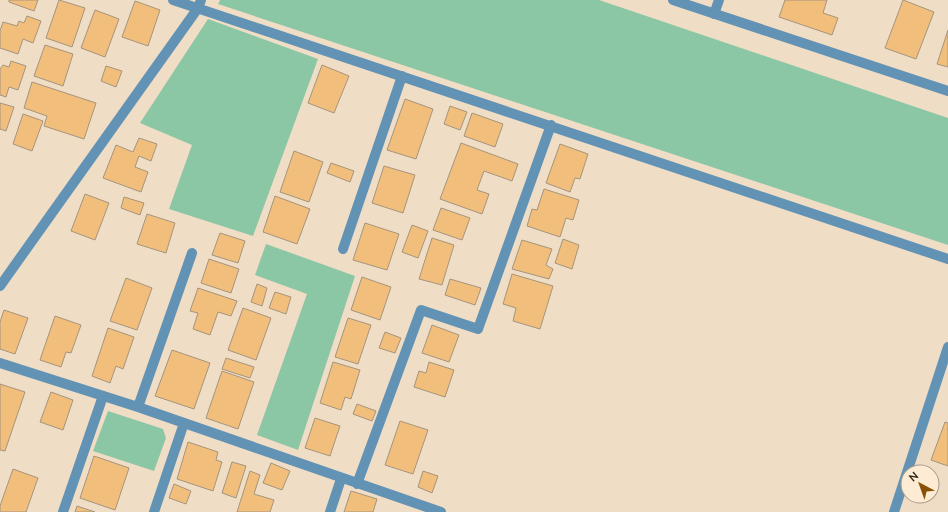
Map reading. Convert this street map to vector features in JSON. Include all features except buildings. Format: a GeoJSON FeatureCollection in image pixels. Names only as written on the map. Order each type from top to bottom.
{"type":"FeatureCollection","features":[{"type":"Feature","properties":{"kind":"street"},"geometry":{"type":"LineString","coordinates":[[173,0],[200,4],[402,76],[948,258]]}},
{"type":"Feature","properties":{"kind":"street"},"geometry":{"type":"LineString","coordinates":[[673,0],[948,91]]}},
{"type":"Feature","properties":{"kind":"street"},"geometry":{"type":"LineString","coordinates":[[714,14],[719,0]]}},
{"type":"Feature","properties":{"kind":"street"},"geometry":{"type":"LineString","coordinates":[[0,286],[200,4]]}},
{"type":"Feature","properties":{"kind":"street"},"geometry":{"type":"LineString","coordinates":[[343,249],[402,76]]}},
{"type":"Feature","properties":{"kind":"street"},"geometry":{"type":"LineString","coordinates":[[357,484],[421,310],[478,329],[551,125]]}},
{"type":"Feature","properties":{"kind":"street"},"geometry":{"type":"LineString","coordinates":[[138,407],[192,253]]}},
{"type":"Feature","properties":{"kind":"street"},"geometry":{"type":"LineString","coordinates":[[894,512],[948,347]]}},
{"type":"Feature","properties":{"kind":"street"},"geometry":{"type":"LineString","coordinates":[[0,363],[138,407],[342,479],[441,512]]}},
{"type":"Feature","properties":{"kind":"street"},"geometry":{"type":"LineString","coordinates":[[63,512],[103,396]]}},
{"type":"Feature","properties":{"kind":"street"},"geometry":{"type":"LineString","coordinates":[[154,512],[184,423]]}},
{"type":"Feature","properties":{"kind":"street"},"geometry":{"type":"LineString","coordinates":[[330,512],[342,479]]}},
{"type":"Feature","properties":{"kind":"green space"},"geometry":{"type":"Polygon","coordinates":[[[220,0],[599,0],[948,118],[948,245],[218,4],[220,0]]]}},
{"type":"Feature","properties":{"kind":"green space"},"geometry":{"type":"Polygon","coordinates":[[[208,19],[318,59],[253,236],[169,209],[192,145],[140,123],[208,19]]]}},
{"type":"Feature","properties":{"kind":"green space"},"geometry":{"type":"Polygon","coordinates":[[[266,244],[355,276],[298,450],[257,435],[307,294],[255,275],[266,244]]]}},
{"type":"Feature","properties":{"kind":"green space"},"geometry":{"type":"Polygon","coordinates":[[[108,411],[163,429],[166,438],[154,471],[93,451],[108,411]]]}}]}
